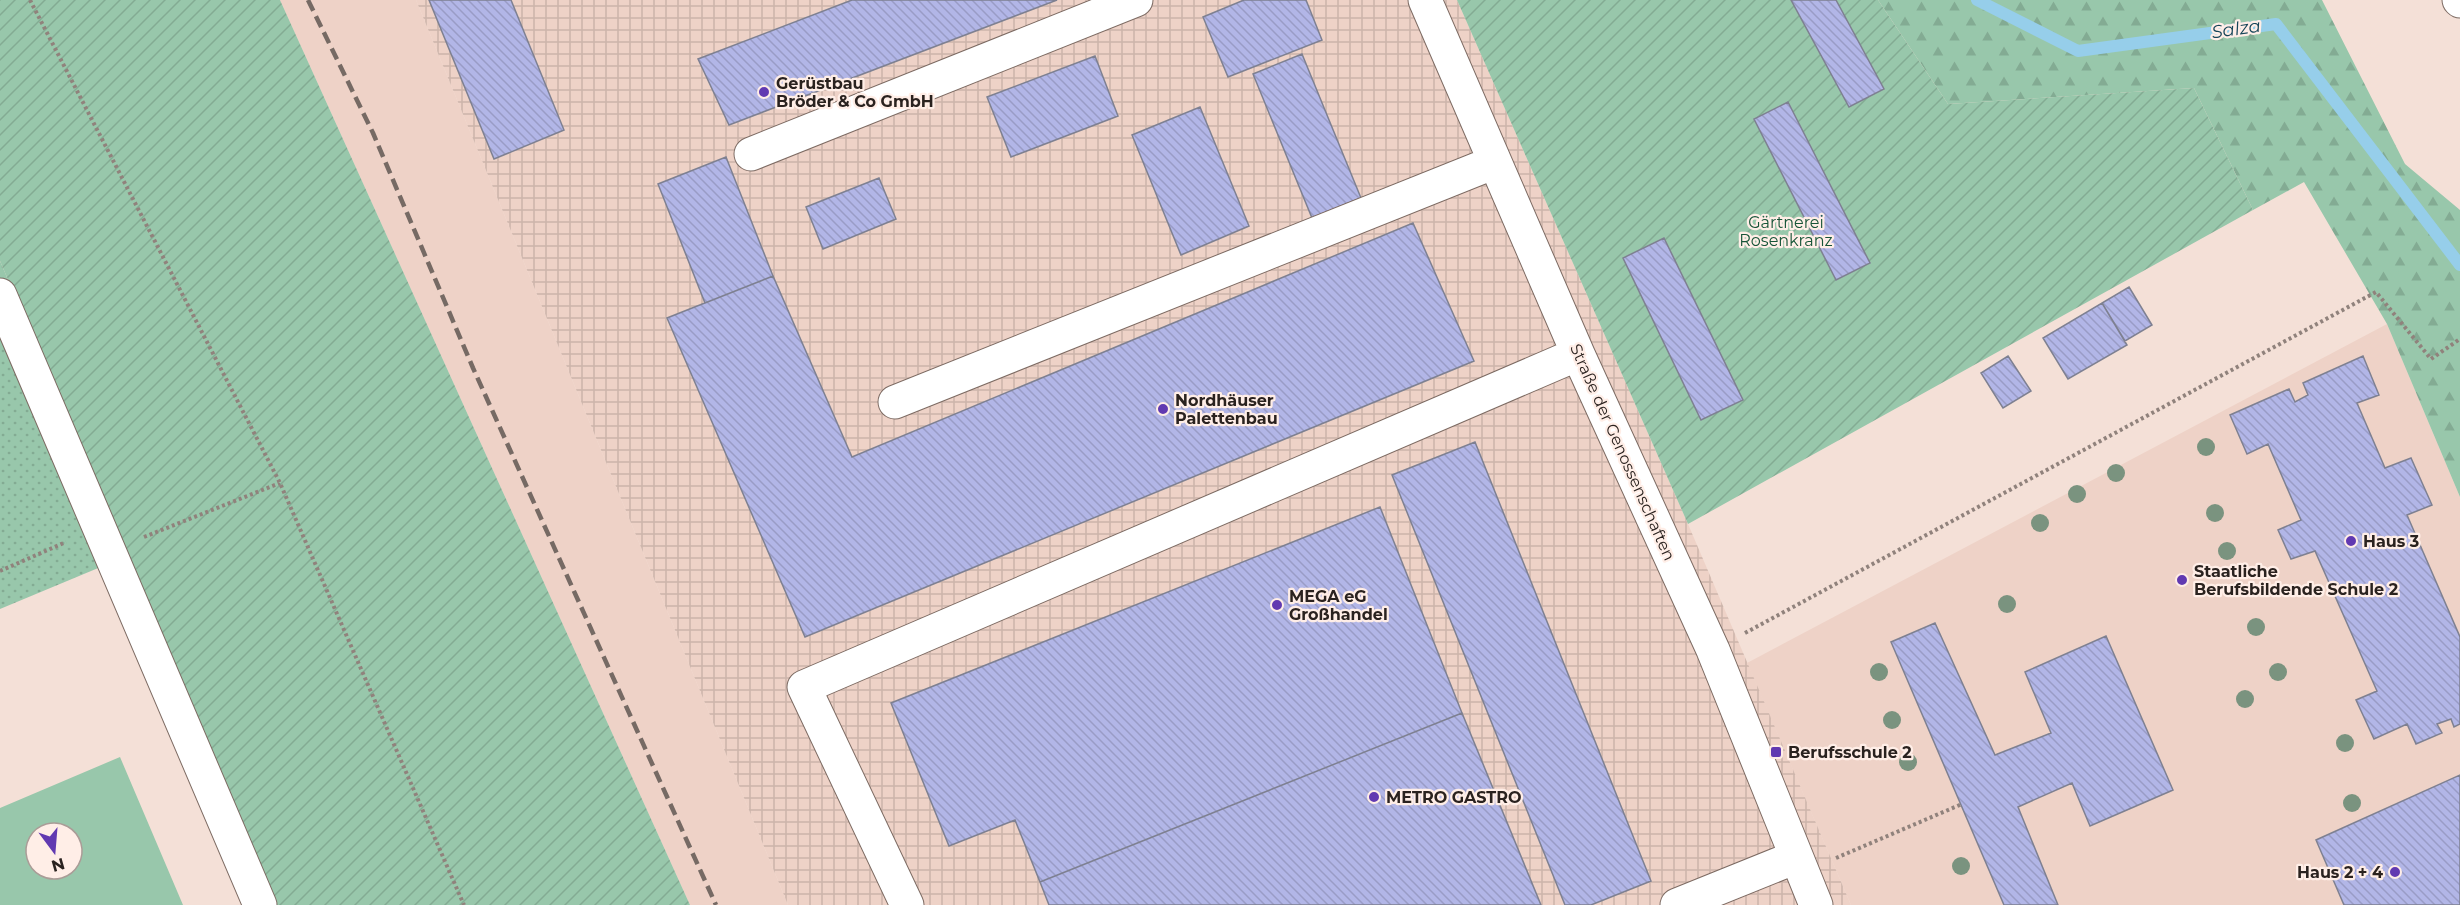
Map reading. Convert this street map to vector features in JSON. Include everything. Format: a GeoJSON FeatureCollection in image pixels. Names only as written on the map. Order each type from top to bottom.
{"type":"FeatureCollection","features":[{"type":"Feature","properties":{"kind":"street"},"geometry":{"type":"LineString","coordinates":[[751,154],[1136,0]]}},
{"type":"Feature","properties":{"kind":"street","name":"Straße der Genossenschaften"},"geometry":{"type":"LineString","coordinates":[[1425,0],[1578,354],[1713,650],[1816,905]]}},
{"type":"Feature","properties":{"kind":"street"},"geometry":{"type":"LineString","coordinates":[[895,402],[1495,162]]}},
{"type":"Feature","properties":{"kind":"street"},"geometry":{"type":"LineString","coordinates":[[0,295],[260,905]]}},
{"type":"Feature","properties":{"kind":"street"},"geometry":{"type":"LineString","coordinates":[[907,905],[804,687],[1578,354]]}},
{"type":"Feature","properties":{"kind":"street"},"geometry":{"type":"LineString","coordinates":[[1677,905],[1799,864]]}},
{"type":"Feature","properties":{"kind":"path"},"geometry":{"type":"LineString","coordinates":[[30,0],[280,483],[464,905]]}},
{"type":"Feature","properties":{"kind":"path"},"geometry":{"type":"LineString","coordinates":[[1713,650],[2376,292],[2431,359],[2460,339]]}},
{"type":"Feature","properties":{"kind":"path"},"geometry":{"type":"LineString","coordinates":[[0,571],[280,483]]}},
{"type":"Feature","properties":{"kind":"path"},"geometry":{"type":"LineString","coordinates":[[1799,864],[1962,804]]}},
{"type":"Feature","properties":{"kind":"shaded area"},"geometry":{"type":"Polygon","coordinates":[[[280,0],[416,0],[788,905],[690,905],[280,0]]]}},
{"type":"Feature","properties":{"kind":"shaded area"},"geometry":{"type":"Polygon","coordinates":[[[416,0],[1457,0],[1688,524],[1851,905],[788,905],[416,0]]]}},
{"type":"Feature","properties":{"kind":"shaded area","name":"Staatliche Berufsbildende Schule 2"},"geometry":{"type":"Polygon","coordinates":[[[2387,324],[2460,497],[2460,905],[1851,905],[1747,663],[2387,324]]]}},
{"type":"Feature","properties":{"kind":"green space"},"geometry":{"type":"Polygon","coordinates":[[[0,0],[280,0],[690,905],[276,905],[0,261],[0,0]]]}},
{"type":"Feature","properties":{"kind":"green space","name":"Gärtnerei Rosenkranz"},"geometry":{"type":"Polygon","coordinates":[[[1457,0],[1878,0],[1948,104],[2194,88],[2253,210],[1688,524],[1457,0]]]}},
{"type":"Feature","properties":{"kind":"green space"},"geometry":{"type":"Polygon","coordinates":[[[1878,0],[2322,0],[2405,164],[2460,210],[2460,497],[2387,324],[2304,182],[2253,210],[2194,88],[1948,104],[1878,0]]]}},
{"type":"Feature","properties":{"kind":"green space"},"geometry":{"type":"Polygon","coordinates":[[[0,261],[127,556],[0,609],[0,261]]]}},
{"type":"Feature","properties":{"kind":"green space"},"geometry":{"type":"Polygon","coordinates":[[[120,757],[183,905],[0,905],[0,808],[120,757]]]}},
{"type":"Feature","properties":{"kind":"building"},"geometry":{"type":"Polygon","coordinates":[[[429,0],[511,0],[564,130],[494,159],[429,0]]]}},
{"type":"Feature","properties":{"kind":"building","name":"Gerüstbau Bröder & Co GmbH"},"geometry":{"type":"Polygon","coordinates":[[[852,0],[1057,0],[729,125],[698,59],[852,0]]]}},
{"type":"Feature","properties":{"kind":"building"},"geometry":{"type":"Polygon","coordinates":[[[1244,0],[1306,0],[1322,40],[1228,77],[1203,17],[1244,0]]]}},
{"type":"Feature","properties":{"kind":"building"},"geometry":{"type":"Polygon","coordinates":[[[1791,0],[1836,0],[1884,89],[1849,107],[1791,0]]]}},
{"type":"Feature","properties":{"kind":"building"},"geometry":{"type":"Polygon","coordinates":[[[1302,54],[1361,198],[1312,218],[1253,74],[1302,54]]]}},
{"type":"Feature","properties":{"kind":"building"},"geometry":{"type":"Polygon","coordinates":[[[1095,56],[1118,116],[1011,157],[987,97],[1095,56]]]}},
{"type":"Feature","properties":{"kind":"building"},"geometry":{"type":"Polygon","coordinates":[[[1788,102],[1870,263],[1836,280],[1754,119],[1788,102]]]}},
{"type":"Feature","properties":{"kind":"building"},"geometry":{"type":"Polygon","coordinates":[[[1200,107],[1249,226],[1181,255],[1132,135],[1200,107]]]}},
{"type":"Feature","properties":{"kind":"building"},"geometry":{"type":"Polygon","coordinates":[[[726,157],[773,276],[705,303],[658,184],[726,157]]]}},
{"type":"Feature","properties":{"kind":"building"},"geometry":{"type":"Polygon","coordinates":[[[879,178],[896,219],[823,249],[806,207],[879,178]]]}},
{"type":"Feature","properties":{"kind":"building","name":"Nordhäuser Palettenbau"},"geometry":{"type":"Polygon","coordinates":[[[1413,223],[1474,361],[805,637],[667,318],[773,276],[852,457],[1413,223]]]}},
{"type":"Feature","properties":{"kind":"building"},"geometry":{"type":"Polygon","coordinates":[[[1664,238],[1743,400],[1701,420],[1623,258],[1664,238]]]}},
{"type":"Feature","properties":{"kind":"building"},"geometry":{"type":"Polygon","coordinates":[[[2129,287],[2152,325],[2125,341],[2102,303],[2129,287]]]}},
{"type":"Feature","properties":{"kind":"building"},"geometry":{"type":"Polygon","coordinates":[[[2102,303],[2127,345],[2068,379],[2043,338],[2102,303]]]}},
{"type":"Feature","properties":{"kind":"building"},"geometry":{"type":"Polygon","coordinates":[[[2008,356],[2031,391],[2003,408],[1981,373],[2008,356]]]}},
{"type":"Feature","properties":{"kind":"building","name":"Haus 3"},"geometry":{"type":"Polygon","coordinates":[[[2363,356],[2379,395],[2357,403],[2385,468],[2411,458],[2432,505],[2407,515],[2460,637],[2460,724],[2454,727],[2451,719],[2437,724],[2442,733],[2416,744],[2407,724],[2374,739],[2356,700],[2377,691],[2315,551],[2291,559],[2278,530],[2301,520],[2268,444],[2247,454],[2230,415],[2289,389],[2295,402],[2308,395],[2303,383],[2363,356]]]}},
{"type":"Feature","properties":{"kind":"building"},"geometry":{"type":"Polygon","coordinates":[[[1475,442],[1651,881],[1591,905],[1565,905],[1392,475],[1475,442]]]}},
{"type":"Feature","properties":{"kind":"building","name":"MEGA eG Großhandel"},"geometry":{"type":"Polygon","coordinates":[[[1380,507],[1462,713],[1040,882],[1015,820],[949,846],[891,703],[1380,507]]]}},
{"type":"Feature","properties":{"kind":"building"},"geometry":{"type":"Polygon","coordinates":[[[1935,623],[1995,755],[2051,733],[2025,672],[2106,636],[2173,790],[2090,826],[2072,783],[2018,807],[2058,905],[2004,905],[1891,642],[1935,623]]]}},
{"type":"Feature","properties":{"kind":"building","name":"METRO GASTRO"},"geometry":{"type":"Polygon","coordinates":[[[1462,713],[1541,905],[1049,905],[1040,882],[1462,713]]]}},
{"type":"Feature","properties":{"kind":"building","name":"Haus 2 + 4"},"geometry":{"type":"Polygon","coordinates":[[[2460,775],[2460,905],[2344,905],[2316,840],[2460,775]]]}},
{"type":"Feature","properties":{"kind":"waterway","name":"Salza"},"geometry":{"type":"LineString","coordinates":[[1977,0],[2078,51],[2276,24],[2460,265]]}},
{"type":"Feature","properties":{"kind":"railway"},"geometry":{"type":"LineString","coordinates":[[308,0],[373,133],[473,368],[716,905]]}},
{"type":"Feature","properties":{"kind":"place","name":"Gerüstbau Bröder & Co GmbH"},"geometry":{"type":"Point","coordinates":[764,92]}},
{"type":"Feature","properties":{"kind":"place","name":"Nordhäuser Palettenbau"},"geometry":{"type":"Point","coordinates":[1163,409]}},
{"type":"Feature","properties":{"kind":"place","name":"Haus 3"},"geometry":{"type":"Point","coordinates":[2351,541]}},
{"type":"Feature","properties":{"kind":"place","name":"Staatliche Berufsbildende Schule 2"},"geometry":{"type":"Point","coordinates":[2182,580]}},
{"type":"Feature","properties":{"kind":"place","name":"MEGA eG Großhandel"},"geometry":{"type":"Point","coordinates":[1277,605]}},
{"type":"Feature","properties":{"kind":"place","name":"Berufsschule 2"},"geometry":{"type":"Point","coordinates":[1776,752]}},
{"type":"Feature","properties":{"kind":"place","name":"METRO GASTRO"},"geometry":{"type":"Point","coordinates":[1374,797]}},
{"type":"Feature","properties":{"kind":"place","name":"Haus 2 + 4"},"geometry":{"type":"Point","coordinates":[2395,872]}}]}
